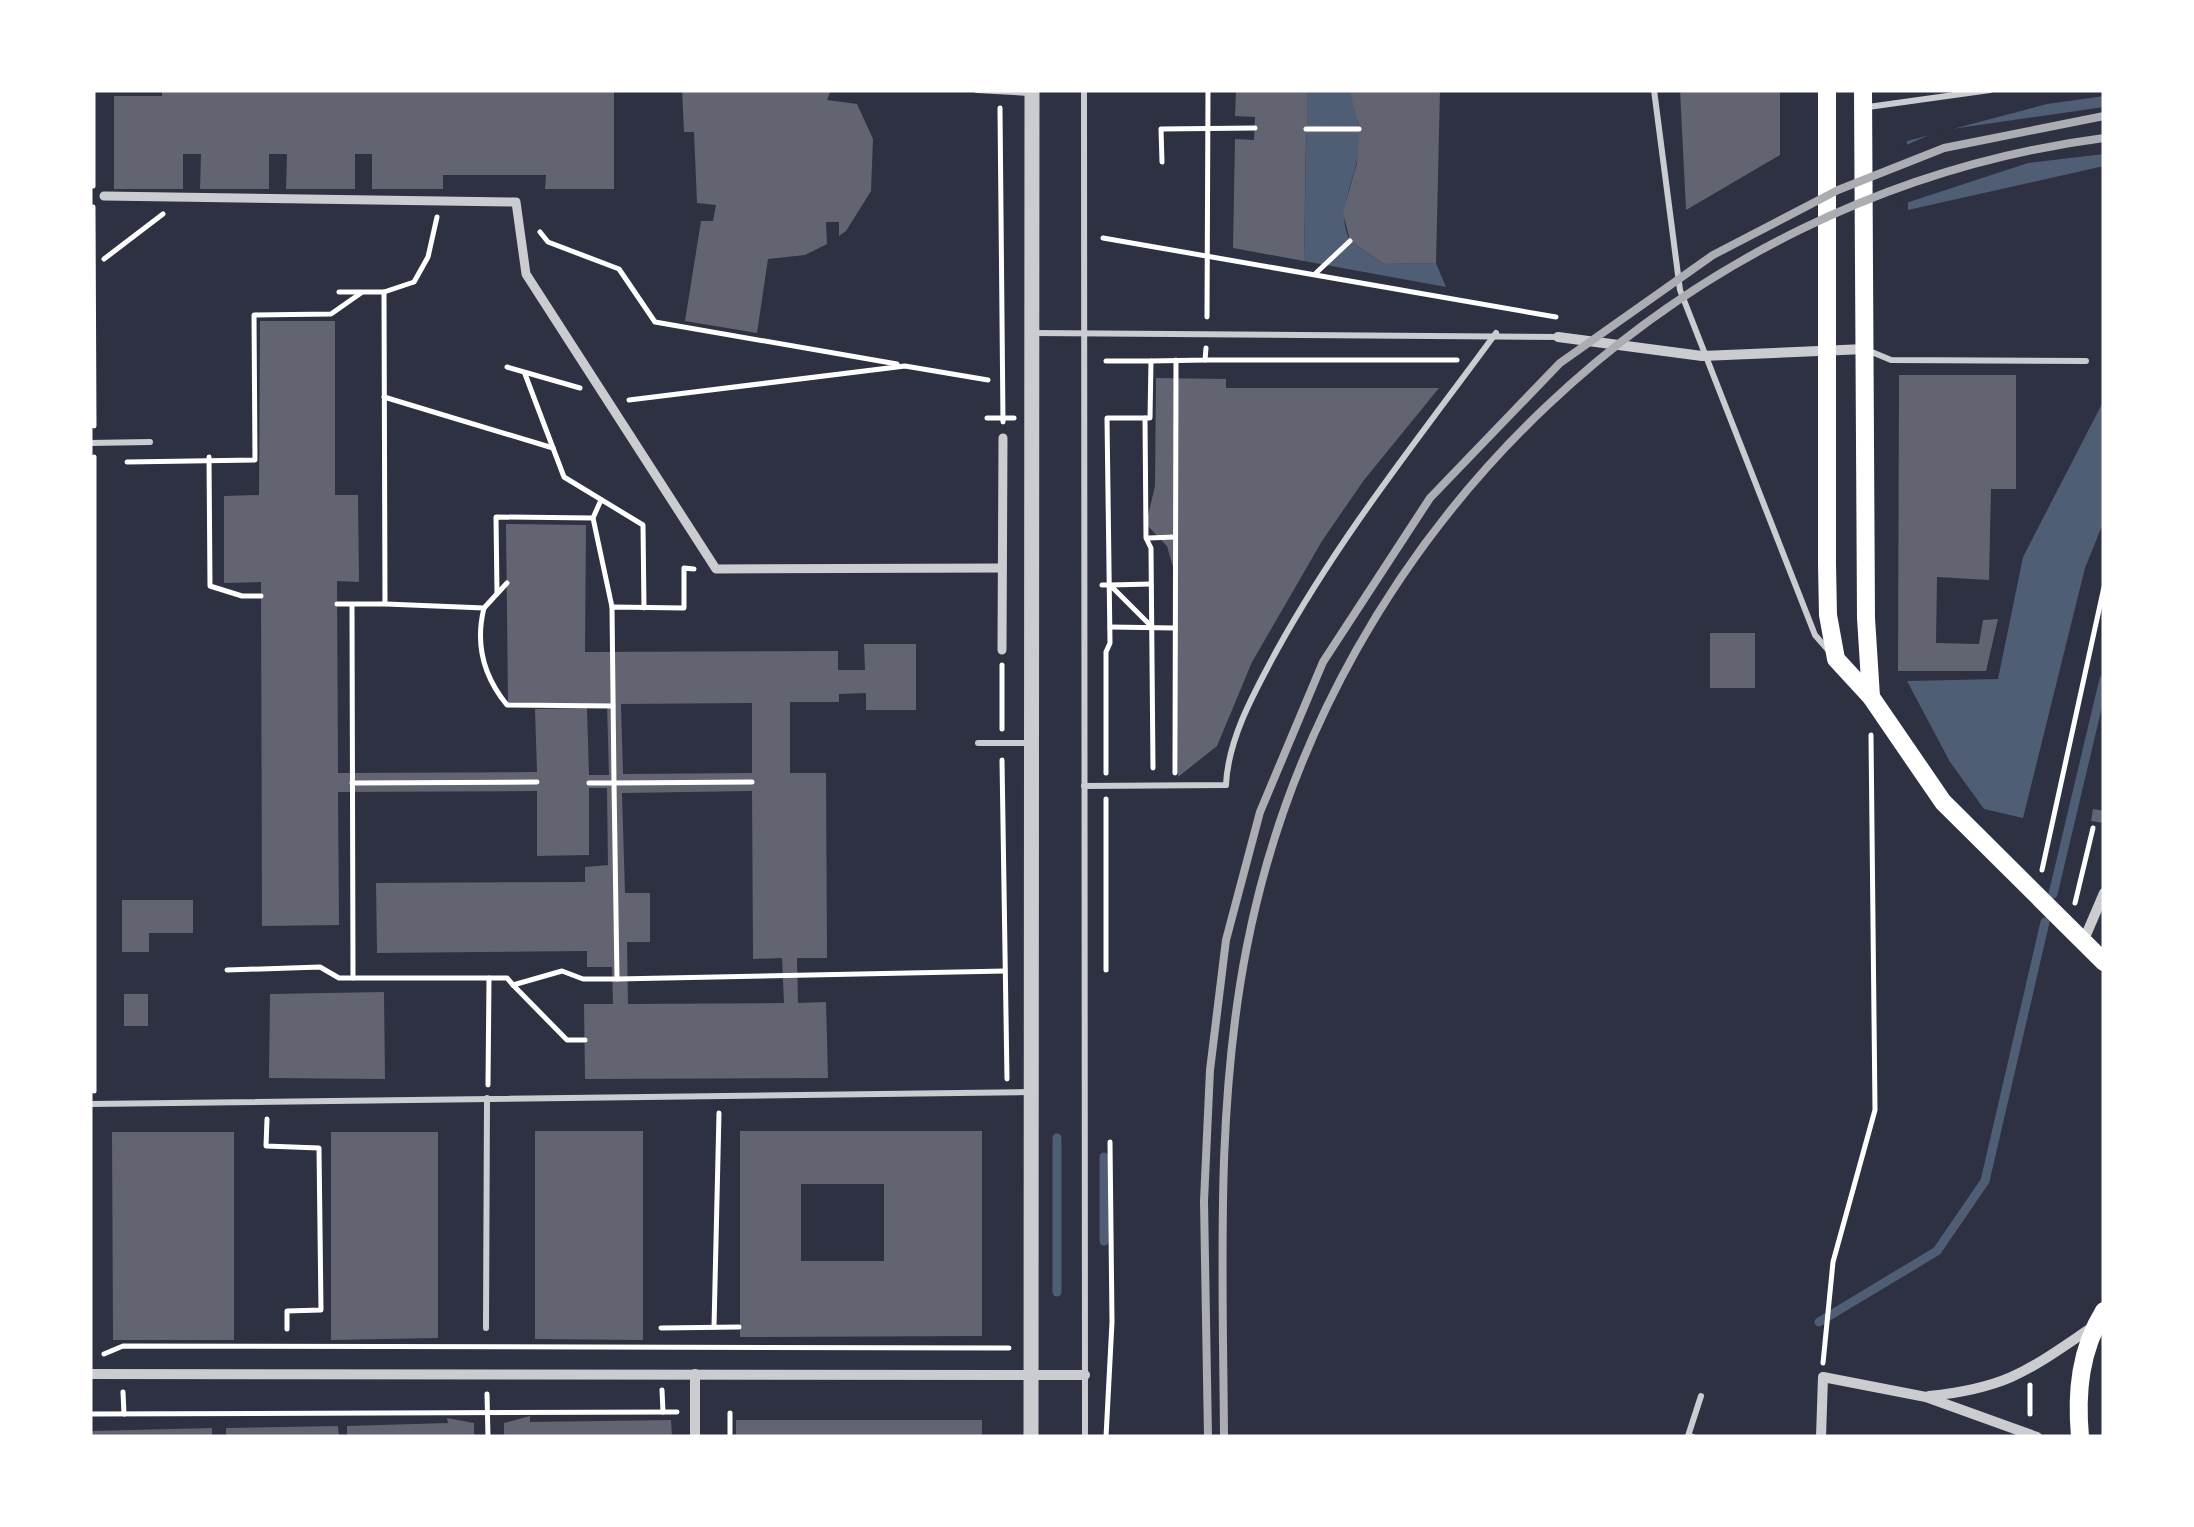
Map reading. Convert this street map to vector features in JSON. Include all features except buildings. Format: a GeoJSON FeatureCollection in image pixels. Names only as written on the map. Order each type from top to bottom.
{"type":"FeatureCollection","features":[{"type":"Feature","properties":{"kind":"main road"},"geometry":{"type":"LineString","coordinates":[[1827,90],[1828,615],[1836,659],[1870,697],[1942,802],[2104,962]]}},
{"type":"Feature","properties":{"kind":"main road"},"geometry":{"type":"LineString","coordinates":[[1864,99],[1870,697]]}},
{"type":"Feature","properties":{"kind":"main road"},"geometry":{"type":"LineString","coordinates":[[2080,1437],[2077,1400],[2082,1362],[2100,1319]]}},
{"type":"Feature","properties":{"kind":"street"},"geometry":{"type":"LineString","coordinates":[[1032,91],[1032,1437]]}},
{"type":"Feature","properties":{"kind":"street"},"geometry":{"type":"LineString","coordinates":[[104,196],[516,202],[526,274],[716,568],[1002,568]]}},
{"type":"Feature","properties":{"kind":"street"},"geometry":{"type":"LineString","coordinates":[[1558,336],[1702,356],[1866,349]]}},
{"type":"Feature","properties":{"kind":"street"},"geometry":{"type":"LineString","coordinates":[[1002,650],[1003,438]]}},
{"type":"Feature","properties":{"kind":"street"},"geometry":{"type":"LineString","coordinates":[[1002,585],[1018,585]]}},
{"type":"Feature","properties":{"kind":"street"},"geometry":{"type":"LineString","coordinates":[[2083,942],[2104,893]]}},
{"type":"Feature","properties":{"kind":"street"},"geometry":{"type":"LineString","coordinates":[[1926,1397],[1976,1392],[2026,1374],[2100,1319]]}},
{"type":"Feature","properties":{"kind":"street"},"geometry":{"type":"LineString","coordinates":[[90,1374],[1085,1375]]}},
{"type":"Feature","properties":{"kind":"street"},"geometry":{"type":"LineString","coordinates":[[695,1374],[696,1437]]}},
{"type":"Feature","properties":{"kind":"street"},"geometry":{"type":"LineString","coordinates":[[1821,1437],[1823,1376],[1926,1397],[2031,1434]]}},
{"type":"Feature","properties":{"kind":"lane"},"geometry":{"type":"LineString","coordinates":[[977,90],[1032,91]]}},
{"type":"Feature","properties":{"kind":"lane"},"geometry":{"type":"LineString","coordinates":[[1084,90],[1085,1437]]}},
{"type":"Feature","properties":{"kind":"lane"},"geometry":{"type":"LineString","coordinates":[[1654,90],[1680,290],[1702,356],[1815,635],[1836,659]]}},
{"type":"Feature","properties":{"kind":"lane"},"geometry":{"type":"LineString","coordinates":[[1864,99],[1990,90]]}},
{"type":"Feature","properties":{"kind":"lane"},"geometry":{"type":"LineString","coordinates":[[1032,332],[1558,336]]}},
{"type":"Feature","properties":{"kind":"lane"},"geometry":{"type":"LineString","coordinates":[[1084,786],[1226,785],[1227,763],[1240,725],[1309,593],[1376,490],[1496,334]]}},
{"type":"Feature","properties":{"kind":"lane"},"geometry":{"type":"LineString","coordinates":[[1866,349],[1891,360],[2086,360]]}},
{"type":"Feature","properties":{"kind":"lane"},"geometry":{"type":"LineString","coordinates":[[92,443],[150,442]]}},
{"type":"Feature","properties":{"kind":"lane"},"geometry":{"type":"LineString","coordinates":[[978,744],[1031,743]]}},
{"type":"Feature","properties":{"kind":"lane"},"geometry":{"type":"LineString","coordinates":[[92,1104],[1031,1092]]}},
{"type":"Feature","properties":{"kind":"lane"},"geometry":{"type":"LineString","coordinates":[[486,1328],[488,1098]]}},
{"type":"Feature","properties":{"kind":"lane"},"geometry":{"type":"LineString","coordinates":[[1690,1437],[1701,1396]]}},
{"type":"Feature","properties":{"kind":"path"},"geometry":{"type":"LineString","coordinates":[[92,1104],[94,90]]}},
{"type":"Feature","properties":{"kind":"path"},"geometry":{"type":"LineString","coordinates":[[1206,360],[1208,90]]}},
{"type":"Feature","properties":{"kind":"path"},"geometry":{"type":"LineString","coordinates":[[1000,92],[1003,438]]}},
{"type":"Feature","properties":{"kind":"path"},"geometry":{"type":"LineString","coordinates":[[1162,162],[1161,129],[1255,128]]}},
{"type":"Feature","properties":{"kind":"path"},"geometry":{"type":"LineString","coordinates":[[1306,129],[1359,129]]}},
{"type":"Feature","properties":{"kind":"path"},"geometry":{"type":"LineString","coordinates":[[104,259],[185,197]]}},
{"type":"Feature","properties":{"kind":"path"},"geometry":{"type":"LineString","coordinates":[[339,292],[384,292],[414,282],[428,257],[441,200]]}},
{"type":"Feature","properties":{"kind":"path"},"geometry":{"type":"LineString","coordinates":[[516,202],[548,242],[619,269],[655,322],[988,380]]}},
{"type":"Feature","properties":{"kind":"path"},"geometry":{"type":"LineString","coordinates":[[1102,238],[1564,318]]}},
{"type":"Feature","properties":{"kind":"path"},"geometry":{"type":"LineString","coordinates":[[1315,274],[1350,241]]}},
{"type":"Feature","properties":{"kind":"path"},"geometry":{"type":"LineString","coordinates":[[384,292],[385,604]]}},
{"type":"Feature","properties":{"kind":"path"},"geometry":{"type":"LineString","coordinates":[[122,462],[255,460],[253,315],[331,314],[361,293]]}},
{"type":"Feature","properties":{"kind":"path"},"geometry":{"type":"LineString","coordinates":[[1106,970],[1110,584],[1104,417],[1150,418],[1151,360]]}},
{"type":"Feature","properties":{"kind":"path"},"geometry":{"type":"LineString","coordinates":[[1174,786],[1176,360]]}},
{"type":"Feature","properties":{"kind":"path"},"geometry":{"type":"LineString","coordinates":[[1106,361],[1476,360]]}},
{"type":"Feature","properties":{"kind":"path"},"geometry":{"type":"LineString","coordinates":[[614,396],[632,401],[905,366]]}},
{"type":"Feature","properties":{"kind":"path"},"geometry":{"type":"LineString","coordinates":[[507,367],[596,392]]}},
{"type":"Feature","properties":{"kind":"path"},"geometry":{"type":"LineString","coordinates":[[525,374],[564,477],[643,525],[644,608]]}},
{"type":"Feature","properties":{"kind":"path"},"geometry":{"type":"LineString","coordinates":[[384,397],[553,448]]}},
{"type":"Feature","properties":{"kind":"path"},"geometry":{"type":"LineString","coordinates":[[987,418],[1005,418]]}},
{"type":"Feature","properties":{"kind":"path"},"geometry":{"type":"LineString","coordinates":[[1145,418],[1146,538],[1151,548],[1152,584],[1153,786]]}},
{"type":"Feature","properties":{"kind":"path"},"geometry":{"type":"LineString","coordinates":[[209,459],[210,586],[242,596],[261,596]]}},
{"type":"Feature","properties":{"kind":"path"},"geometry":{"type":"LineString","coordinates":[[602,500],[593,518],[612,608],[617,980]]}},
{"type":"Feature","properties":{"kind":"path"},"geometry":{"type":"LineString","coordinates":[[497,594],[496,518],[593,518]]}},
{"type":"Feature","properties":{"kind":"path"},"geometry":{"type":"LineString","coordinates":[[1146,538],[1175,537]]}},
{"type":"Feature","properties":{"kind":"path"},"geometry":{"type":"LineString","coordinates":[[612,608],[684,608],[684,568]]}},
{"type":"Feature","properties":{"kind":"path"},"geometry":{"type":"LineString","coordinates":[[507,583],[484,608],[479,630],[480,652],[507,705],[613,706]]}},
{"type":"Feature","properties":{"kind":"path"},"geometry":{"type":"LineString","coordinates":[[1110,584],[1152,627]]}},
{"type":"Feature","properties":{"kind":"path"},"geometry":{"type":"LineString","coordinates":[[1102,585],[1152,584]]}},
{"type":"Feature","properties":{"kind":"path"},"geometry":{"type":"LineString","coordinates":[[2036,897],[2104,587]]}},
{"type":"Feature","properties":{"kind":"path"},"geometry":{"type":"LineString","coordinates":[[336,604],[484,608]]}},
{"type":"Feature","properties":{"kind":"path"},"geometry":{"type":"LineString","coordinates":[[352,605],[353,978]]}},
{"type":"Feature","properties":{"kind":"path"},"geometry":{"type":"LineString","coordinates":[[1110,627],[1174,628]]}},
{"type":"Feature","properties":{"kind":"path"},"geometry":{"type":"LineString","coordinates":[[1002,650],[1007,1092]]}},
{"type":"Feature","properties":{"kind":"path"},"geometry":{"type":"LineString","coordinates":[[1823,1376],[1832,1262],[1876,1110],[1870,697]]}},
{"type":"Feature","properties":{"kind":"path"},"geometry":{"type":"LineString","coordinates":[[352,783],[537,782]]}},
{"type":"Feature","properties":{"kind":"path"},"geometry":{"type":"LineString","coordinates":[[589,784],[752,782]]}},
{"type":"Feature","properties":{"kind":"path"},"geometry":{"type":"LineString","coordinates":[[2065,923],[2079,894],[2093,828]]}},
{"type":"Feature","properties":{"kind":"path"},"geometry":{"type":"LineString","coordinates":[[227,970],[320,967],[339,978],[507,978],[567,1040],[585,1040]]}},
{"type":"Feature","properties":{"kind":"path"},"geometry":{"type":"LineString","coordinates":[[513,985],[562,971],[584,980],[617,980],[1004,970]]}},
{"type":"Feature","properties":{"kind":"path"},"geometry":{"type":"LineString","coordinates":[[488,978],[488,1098]]}},
{"type":"Feature","properties":{"kind":"path"},"geometry":{"type":"LineString","coordinates":[[714,1327],[720,1095]]}},
{"type":"Feature","properties":{"kind":"path"},"geometry":{"type":"LineString","coordinates":[[267,1120],[266,1146],[319,1148],[321,1310],[287,1311],[287,1329]]}},
{"type":"Feature","properties":{"kind":"path"},"geometry":{"type":"LineString","coordinates":[[1106,1437],[1112,1322],[1110,1142]]}},
{"type":"Feature","properties":{"kind":"path"},"geometry":{"type":"LineString","coordinates":[[661,1328],[739,1327]]}},
{"type":"Feature","properties":{"kind":"path"},"geometry":{"type":"LineString","coordinates":[[123,1363],[121,1344],[1009,1348]]}},
{"type":"Feature","properties":{"kind":"path"},"geometry":{"type":"LineString","coordinates":[[2026,1374],[2030,1384],[2031,1434]]}},
{"type":"Feature","properties":{"kind":"path"},"geometry":{"type":"LineString","coordinates":[[123,1390],[124,1414]]}},
{"type":"Feature","properties":{"kind":"path"},"geometry":{"type":"LineString","coordinates":[[90,1414],[662,1412],[662,1390]]}},
{"type":"Feature","properties":{"kind":"path"},"geometry":{"type":"LineString","coordinates":[[487,1394],[488,1437]]}},
{"type":"Feature","properties":{"kind":"path"},"geometry":{"type":"LineString","coordinates":[[730,1413],[730,1437]]}},
{"type":"Feature","properties":{"kind":"water"},"geometry":{"type":"Polygon","coordinates":[[[1307,90],[1349,90],[1353,104],[1359,139],[1344,217],[1350,241],[1384,264],[1436,263],[1446,287],[1304,261],[1307,90]]]}},
{"type":"Feature","properties":{"kind":"water"},"geometry":{"type":"Polygon","coordinates":[[[2104,96],[2104,166],[1908,210],[1907,141],[2047,104],[2104,96]]]}},
{"type":"Feature","properties":{"kind":"water"},"geometry":{"type":"Polygon","coordinates":[[[2104,400],[2104,521],[2085,568],[2023,818],[1984,809],[1950,762],[1907,681],[1998,679],[2023,557],[2104,400]]]}},
{"type":"Feature","properties":{"kind":"pier"},"geometry":{"type":"Polygon","coordinates":[[[2104,107],[2104,154],[2028,163],[1903,204],[1902,147],[1938,131],[2104,107]]]}},
{"type":"Feature","properties":{"kind":"waterway"},"geometry":{"type":"LineString","coordinates":[[2053,894],[2104,679]]}},
{"type":"Feature","properties":{"kind":"waterway"},"geometry":{"type":"LineString","coordinates":[[1819,1322],[1937,1251],[1985,1181],[2045,922]]}},
{"type":"Feature","properties":{"kind":"waterway"},"geometry":{"type":"LineString","coordinates":[[1057,1138],[1057,1292]]}},
{"type":"Feature","properties":{"kind":"waterway"},"geometry":{"type":"LineString","coordinates":[[1104,1157],[1104,1241]]}},
{"type":"Feature","properties":{"kind":"railway"},"geometry":{"type":"LineString","coordinates":[[1208,1437],[1204,1201],[1210,1070],[1226,940],[1260,812],[1323,662],[1430,498],[1560,363],[1713,255],[1838,190],[1944,148],[2104,116]]}},
{"type":"Feature","properties":{"kind":"railway"},"geometry":{"type":"LineString","coordinates":[[1224,1437],[1225,1129],[1247,946],[1290,794],[1356,651],[1442,521],[1547,406],[1668,308],[1802,229],[1949,171],[2104,138]]}}]}
